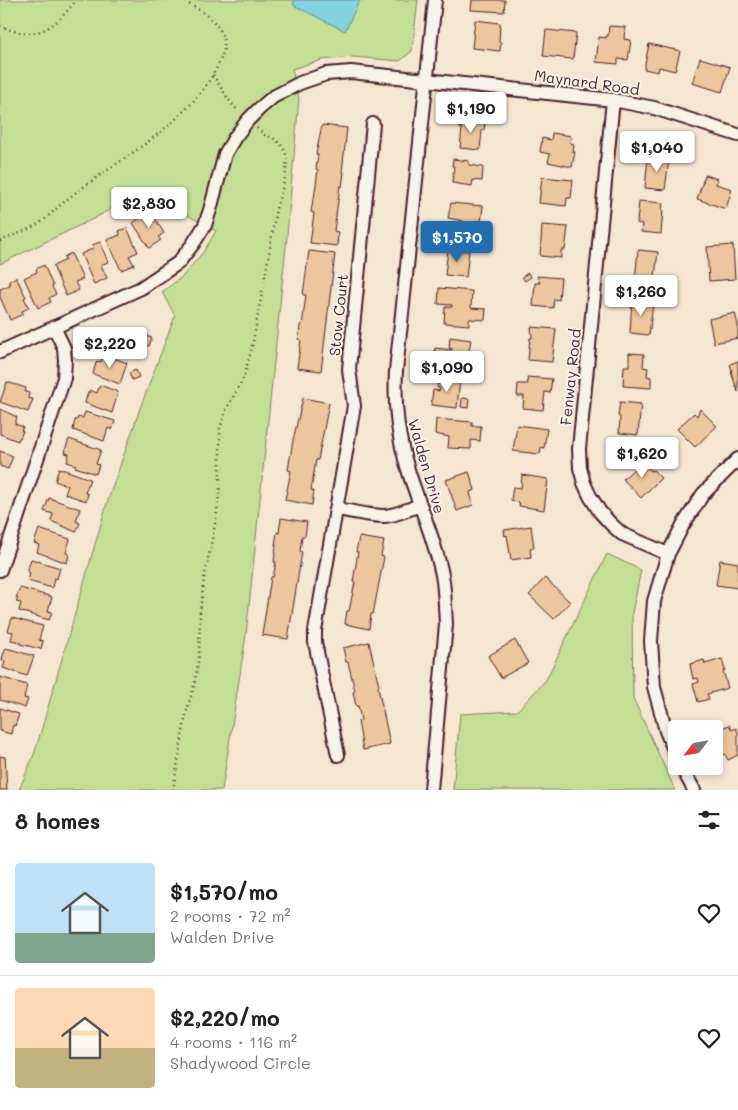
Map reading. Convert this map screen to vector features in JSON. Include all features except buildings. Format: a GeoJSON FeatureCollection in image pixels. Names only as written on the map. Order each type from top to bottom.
{"type":"FeatureCollection","features":[{"type":"Feature","properties":{"kind":"street","name":"Walden Drive"},"geometry":{"type":"LineString","coordinates":[[431,790],[446,616],[442,575],[436,550],[409,473],[396,419],[395,394],[435,0]]}},
{"type":"Feature","properties":{"kind":"street","name":"Maynard Road"},"geometry":{"type":"LineString","coordinates":[[0,352],[141,288],[178,263],[205,225],[225,154],[248,120],[274,97],[300,83],[326,74],[351,72],[613,100],[654,108],[738,135]]}},
{"type":"Feature","properties":{"kind":"street","name":"Fenway Road"},"geometry":{"type":"LineString","coordinates":[[613,100],[579,449],[580,468],[590,496],[600,512],[611,524],[622,534],[668,554]]}},
{"type":"Feature","properties":{"kind":"street","name":"Stow Court"},"geometry":{"type":"LineString","coordinates":[[338,755],[315,642],[354,406],[349,369],[373,124]]}},
{"type":"Feature","properties":{"kind":"street"},"geometry":{"type":"LineString","coordinates":[[0,570],[3,548],[64,378],[64,348],[54,327]]}},
{"type":"Feature","properties":{"kind":"street"},"geometry":{"type":"LineString","coordinates":[[668,736],[654,687],[651,641],[654,601],[668,554],[683,525],[703,494],[738,459]]}},
{"type":"Feature","properties":{"kind":"street"},"geometry":{"type":"LineString","coordinates":[[336,509],[386,516],[420,504]]}},
{"type":"Feature","properties":{"kind":"street"},"geometry":{"type":"LineString","coordinates":[[686,775],[694,790]]}},
{"type":"Feature","properties":{"kind":"path"},"geometry":{"type":"LineString","coordinates":[[0,26],[18,32],[30,33],[44,30],[55,24],[65,15],[76,0]]}},
{"type":"Feature","properties":{"kind":"path"},"geometry":{"type":"LineString","coordinates":[[0,241],[43,221],[81,188],[149,140],[183,112],[213,75],[223,53],[224,41],[220,30],[214,22],[198,9],[182,0]]}},
{"type":"Feature","properties":{"kind":"path"},"geometry":{"type":"LineString","coordinates":[[173,790],[186,714],[195,682],[204,579],[216,519],[220,487],[220,429],[226,410],[244,377],[252,347],[276,209],[286,173],[287,157],[283,147],[275,139],[264,135],[228,99],[213,75]]}},
{"type":"Feature","properties":{"kind":"green space"},"geometry":{"type":"Polygon","coordinates":[[[0,0],[418,0],[412,51],[400,61],[353,57],[322,60],[292,69],[299,99],[286,246],[246,635],[222,790],[19,790],[35,752],[107,503],[175,316],[162,292],[183,276],[204,251],[216,231],[189,216],[150,187],[95,218],[0,264],[0,0]]]}},
{"type":"Feature","properties":{"kind":"green space"},"geometry":{"type":"Polygon","coordinates":[[[607,554],[641,570],[632,613],[633,698],[675,790],[453,790],[460,714],[517,711],[546,680],[607,554]]]}},
{"type":"Feature","properties":{"kind":"water"},"geometry":{"type":"Polygon","coordinates":[[[295,0],[360,0],[345,31],[293,5],[295,0]]]}}]}
